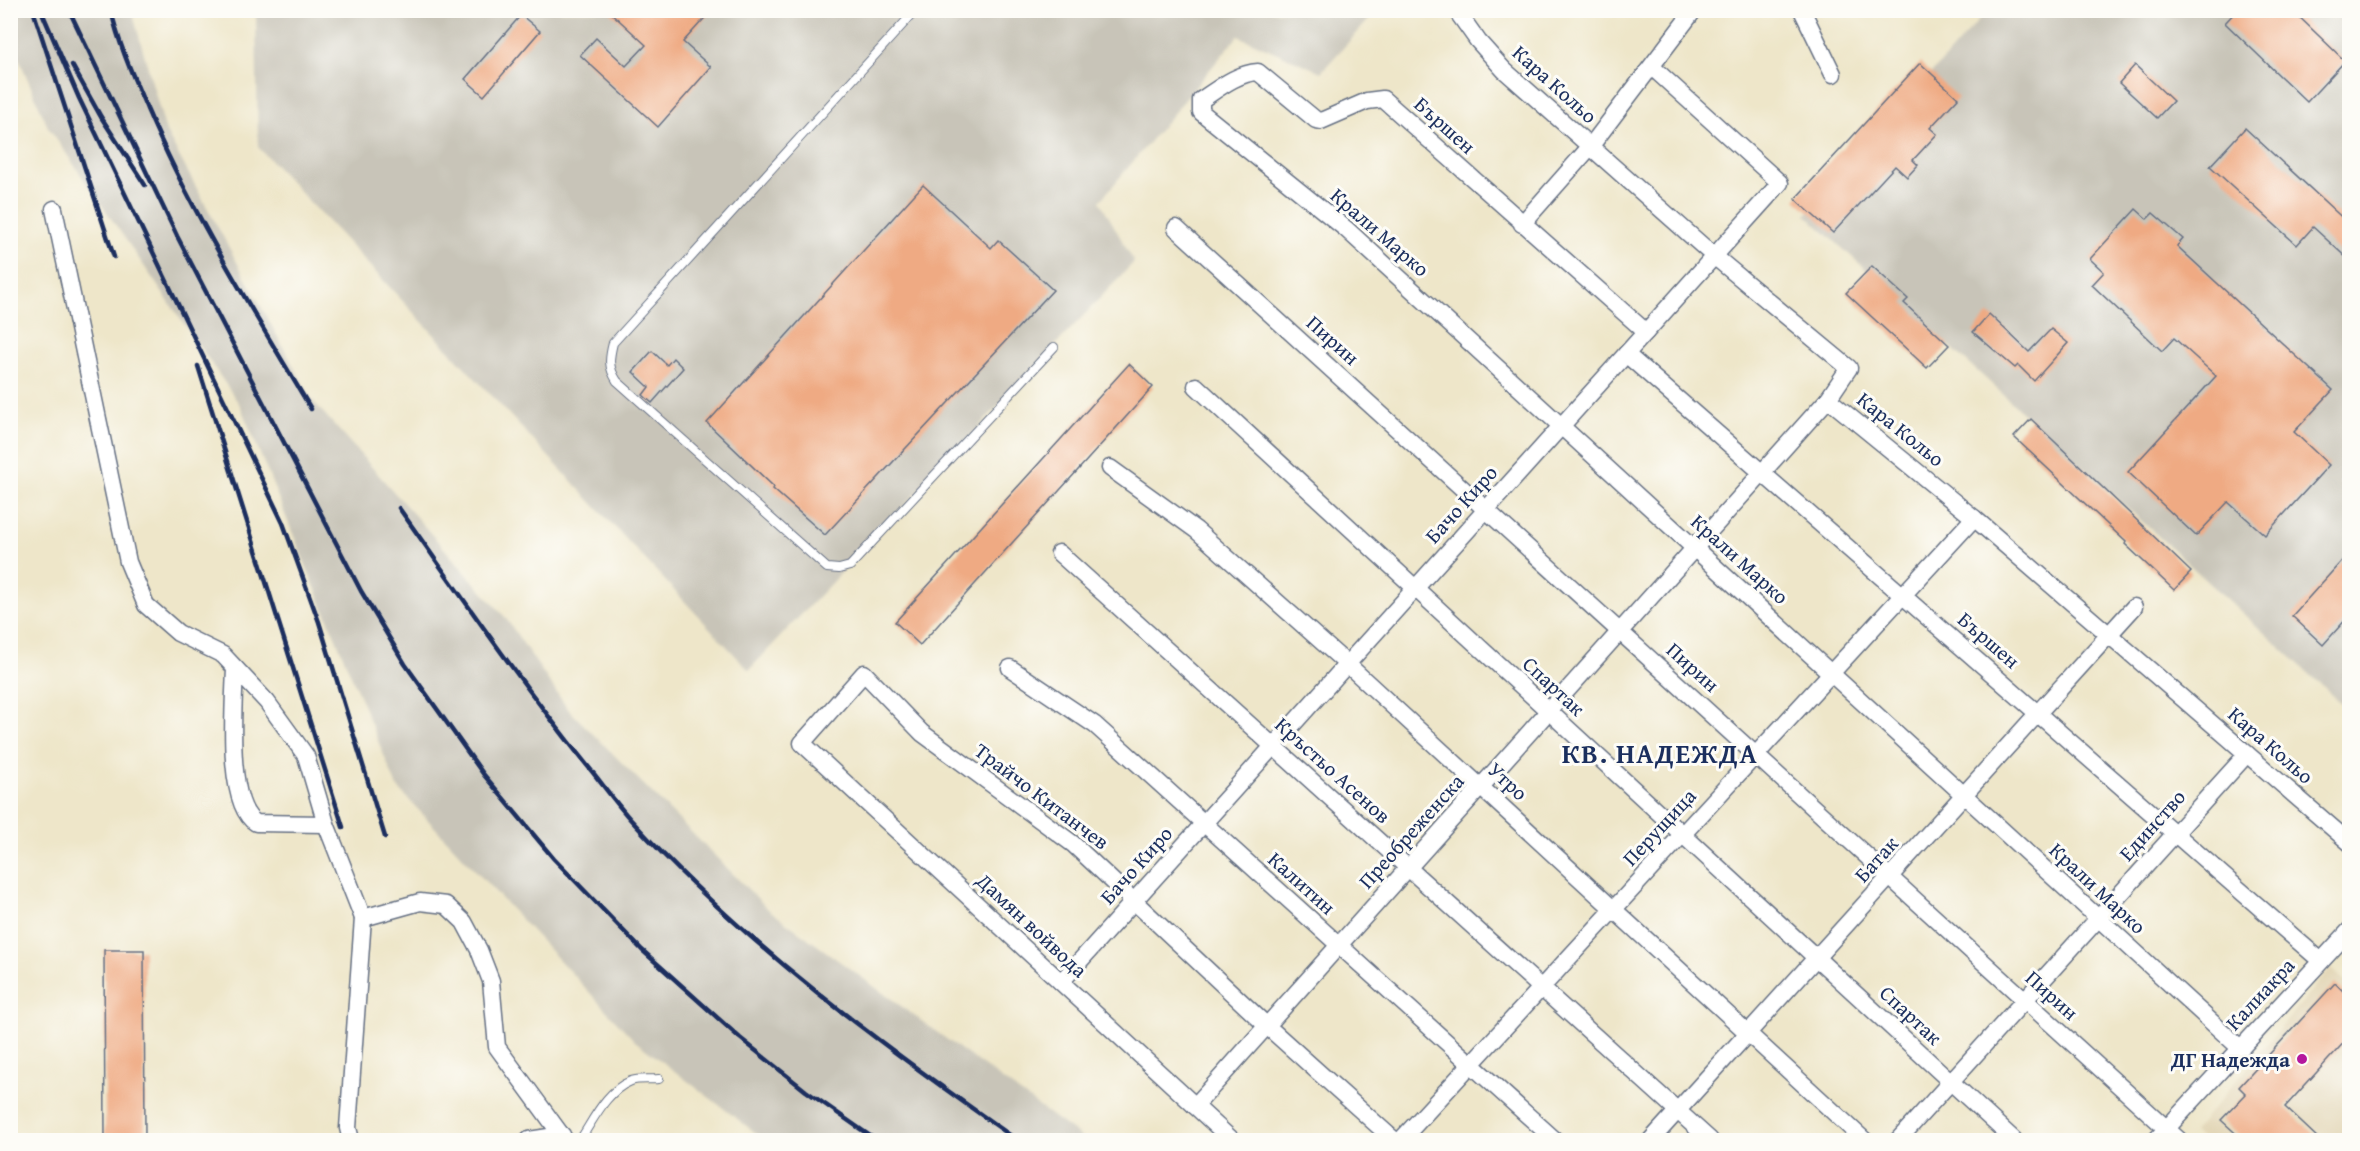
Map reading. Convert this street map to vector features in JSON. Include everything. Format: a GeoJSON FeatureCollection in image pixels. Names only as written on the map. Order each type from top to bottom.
{"type":"FeatureCollection","features":[{"type":"Feature","properties":{"kind":"street","name":"Кара Кольо"},"geometry":{"type":"LineString","coordinates":[[1456,10],[1504,70],[1714,256],[1849,368],[1828,399],[1974,518],[2349,843]]}},
{"type":"Feature","properties":{"kind":"street"},"geometry":{"type":"LineString","coordinates":[[1522,224],[1590,147],[1694,10]]}},
{"type":"Feature","properties":{"kind":"street"},"geometry":{"type":"LineString","coordinates":[[1802,10],[1833,74]]}},
{"type":"Feature","properties":{"kind":"street","name":"Бачо Киро"},"geometry":{"type":"LineString","coordinates":[[1061,982],[1780,183],[1652,68]]}},
{"type":"Feature","properties":{"kind":"street","name":"Бършен"},"geometry":{"type":"LineString","coordinates":[[1202,112],[1201,100],[1248,73],[1258,72],[1316,120],[1321,121],[1367,101],[1383,99],[1646,332]]}},
{"type":"Feature","properties":{"kind":"street","name":"Крали Марко"},"geometry":{"type":"LineString","coordinates":[[1202,112],[1346,229],[2240,1048]]}},
{"type":"Feature","properties":{"kind":"street"},"geometry":{"type":"LineString","coordinates":[[54,209],[128,562],[146,605],[178,633],[223,655],[267,702],[306,756],[326,824],[363,918],[348,1128],[351,1140]]}},
{"type":"Feature","properties":{"kind":"street","name":"Пирин"},"geometry":{"type":"LineString","coordinates":[[1176,228],[1890,877],[2025,1001],[2167,1137]]}},
{"type":"Feature","properties":{"kind":"street","name":"Бършен"},"geometry":{"type":"LineString","coordinates":[[1626,354],[2321,961]]}},
{"type":"Feature","properties":{"kind":"street","name":"Спартак"},"geometry":{"type":"LineString","coordinates":[[1196,386],[2014,1140]]}},
{"type":"Feature","properties":{"kind":"street","name":"Преобреженска"},"geometry":{"type":"LineString","coordinates":[[1195,1106],[1828,399]]}},
{"type":"Feature","properties":{"kind":"street","name":"Утро"},"geometry":{"type":"LineString","coordinates":[[1110,468],[1196,530],[1347,664],[1482,786],[1747,1035],[1864,1140]]}},
{"type":"Feature","properties":{"kind":"street","name":"Перущица"},"geometry":{"type":"LineString","coordinates":[[1401,1140],[1974,518]]}},
{"type":"Feature","properties":{"kind":"street","name":"Кръстьо Асенов"},"geometry":{"type":"LineString","coordinates":[[1059,553],[1710,1140]]}},
{"type":"Feature","properties":{"kind":"street","name":"Батак"},"geometry":{"type":"LineString","coordinates":[[1651,1140],[2134,607]]}},
{"type":"Feature","properties":{"kind":"street"},"geometry":{"type":"LineString","coordinates":[[235,668],[234,738],[238,794],[243,809],[249,819],[256,823],[326,824]]}},
{"type":"Feature","properties":{"kind":"street","name":"Калитин"},"geometry":{"type":"LineString","coordinates":[[1010,668],[1095,725],[1555,1140]]}},
{"type":"Feature","properties":{"kind":"street","name":"Трайчо Китанчев"},"geometry":{"type":"LineString","coordinates":[[802,743],[864,673],[922,733],[1073,844],[1267,1026],[1394,1140]]}},
{"type":"Feature","properties":{"kind":"street","name":"Дамян войвода"},"geometry":{"type":"LineString","coordinates":[[802,743],[1232,1140]]}},
{"type":"Feature","properties":{"kind":"street","name":"Единство"},"geometry":{"type":"LineString","coordinates":[[1898,1140],[2247,754]]}},
{"type":"Feature","properties":{"kind":"street"},"geometry":{"type":"LineString","coordinates":[[363,918],[420,902],[446,905],[464,922],[479,950],[491,981],[497,1047],[564,1138]]}},
{"type":"Feature","properties":{"kind":"street","name":"Калиакра"},"geometry":{"type":"LineString","coordinates":[[2167,1137],[2240,1048],[2349,930]]}},
{"type":"Feature","properties":{"kind":"street"},"geometry":{"type":"LineString","coordinates":[[529,1140],[564,1138]]}},
{"type":"Feature","properties":{"kind":"lane"},"geometry":{"type":"LineString","coordinates":[[916,10],[613,343],[609,358],[610,369],[617,381],[827,568],[839,569],[850,566],[1054,347]]}},
{"type":"Feature","properties":{"kind":"lane"},"geometry":{"type":"LineString","coordinates":[[580,1140],[604,1102],[616,1090],[633,1080],[659,1079]]}},
{"type":"Feature","properties":{"kind":"shaded area"},"geometry":{"type":"Polygon","coordinates":[[[10,11],[132,11],[166,132],[312,400],[505,617],[567,708],[769,910],[1085,1140],[765,1140],[635,1041],[397,787],[240,405],[48,127],[11,40],[10,11]]]}},
{"type":"Feature","properties":{"kind":"shaded area"},"geometry":{"type":"Polygon","coordinates":[[[256,11],[1377,11],[1321,72],[1238,36],[1100,201],[1134,262],[749,670],[258,147],[256,11]]]}},
{"type":"Feature","properties":{"kind":"shaded area"},"geometry":{"type":"Polygon","coordinates":[[[1987,11],[2349,11],[2349,710],[1806,215],[1987,11]]]}},
{"type":"Feature","properties":{"kind":"shaded area","name":"ДГ Надежда"},"geometry":{"type":"Polygon","coordinates":[[[2331,968],[2349,985],[2349,1140],[2203,1140],[2193,1132],[2331,968]]]}},
{"type":"Feature","properties":{"kind":"building"},"geometry":{"type":"Polygon","coordinates":[[[608,10],[712,10],[683,42],[711,67],[658,127],[580,55],[596,38],[626,66],[646,45],[608,10]]]}},
{"type":"Feature","properties":{"kind":"building"},"geometry":{"type":"Polygon","coordinates":[[[2237,10],[2292,10],[2345,61],[2307,102],[2225,23],[2237,10]]]}},
{"type":"Feature","properties":{"kind":"building"},"geometry":{"type":"Polygon","coordinates":[[[521,15],[540,31],[484,96],[465,79],[521,15]]]}},
{"type":"Feature","properties":{"kind":"building"},"geometry":{"type":"Polygon","coordinates":[[[1920,63],[1958,98],[1930,128],[1937,134],[1913,160],[1918,165],[1907,177],[1895,166],[1833,233],[1795,199],[1920,63]]]}},
{"type":"Feature","properties":{"kind":"building"},"geometry":{"type":"Polygon","coordinates":[[[2135,65],[2173,101],[2157,118],[2119,83],[2135,65]]]}},
{"type":"Feature","properties":{"kind":"building"},"geometry":{"type":"Polygon","coordinates":[[[2245,128],[2349,224],[2349,260],[2313,227],[2297,245],[2210,166],[2245,128]]]}},
{"type":"Feature","properties":{"kind":"building"},"geometry":{"type":"Polygon","coordinates":[[[923,185],[991,248],[998,240],[1053,290],[825,535],[773,489],[774,487],[707,423],[923,185]]]}},
{"type":"Feature","properties":{"kind":"building"},"geometry":{"type":"Polygon","coordinates":[[[2136,209],[2147,219],[2153,213],[2183,239],[2177,246],[2333,390],[2294,432],[2329,465],[2265,535],[2228,502],[2196,536],[2128,472],[2216,376],[2174,338],[2162,351],[2092,285],[2104,272],[2090,259],[2136,209]]]}},
{"type":"Feature","properties":{"kind":"building"},"geometry":{"type":"Polygon","coordinates":[[[1872,266],[1908,299],[1904,303],[1949,345],[1927,368],[1846,293],[1872,266]]]}},
{"type":"Feature","properties":{"kind":"building"},"geometry":{"type":"Polygon","coordinates":[[[1989,314],[2029,352],[2051,329],[2068,343],[2034,381],[2018,365],[2015,368],[1973,332],[1989,314]]]}},
{"type":"Feature","properties":{"kind":"building"},"geometry":{"type":"Polygon","coordinates":[[[652,351],[667,365],[673,358],[683,368],[652,403],[643,395],[649,387],[633,372],[652,351]]]}},
{"type":"Feature","properties":{"kind":"building"},"geometry":{"type":"Polygon","coordinates":[[[1129,364],[1153,387],[920,645],[895,622],[1129,364]]]}},
{"type":"Feature","properties":{"kind":"building"},"geometry":{"type":"Polygon","coordinates":[[[2031,419],[2191,572],[2174,590],[2014,437],[2031,419]]]}},
{"type":"Feature","properties":{"kind":"building"},"geometry":{"type":"Polygon","coordinates":[[[2349,553],[2349,616],[2323,645],[2292,616],[2349,553]]]}},
{"type":"Feature","properties":{"kind":"building"},"geometry":{"type":"Polygon","coordinates":[[[104,950],[144,950],[145,1140],[105,1140],[104,950]]]}},
{"type":"Feature","properties":{"kind":"building"},"geometry":{"type":"Polygon","coordinates":[[[2335,983],[2349,997],[2349,1037],[2285,1107],[2320,1140],[2243,1140],[2221,1120],[2246,1094],[2239,1087],[2335,983]]]}},
{"type":"Feature","properties":{"kind":"railway"},"geometry":{"type":"LineString","coordinates":[[41,10],[79,98],[283,523],[319,622],[385,837]]}},
{"type":"Feature","properties":{"kind":"railway"},"geometry":{"type":"LineString","coordinates":[[69,10],[177,236],[361,591],[405,664],[484,775],[554,859],[642,950],[740,1038],[806,1091],[876,1140]]}},
{"type":"Feature","properties":{"kind":"railway"},"geometry":{"type":"LineString","coordinates":[[111,10],[118,36],[147,109],[183,186],[224,262],[311,409]]}},
{"type":"Feature","properties":{"kind":"railway"},"geometry":{"type":"LineString","coordinates":[[34,13],[114,257]]}},
{"type":"Feature","properties":{"kind":"railway"},"geometry":{"type":"LineString","coordinates":[[72,65],[101,117],[145,185]]}},
{"type":"Feature","properties":{"kind":"railway"},"geometry":{"type":"LineString","coordinates":[[198,366],[343,827]]}},
{"type":"Feature","properties":{"kind":"railway"},"geometry":{"type":"LineString","coordinates":[[399,508],[561,733],[625,813],[675,866],[767,951],[815,991],[915,1067],[1017,1140]]}},
{"type":"Feature","properties":{"kind":"place","name":"ДГ Надежда"},"geometry":{"type":"Point","coordinates":[2302,1059]}},
{"type":"Feature","properties":{"kind":"district","name":"КВ. НАДЕЖДА"},"geometry":{"type":"Point","coordinates":[1660,753]}}]}
